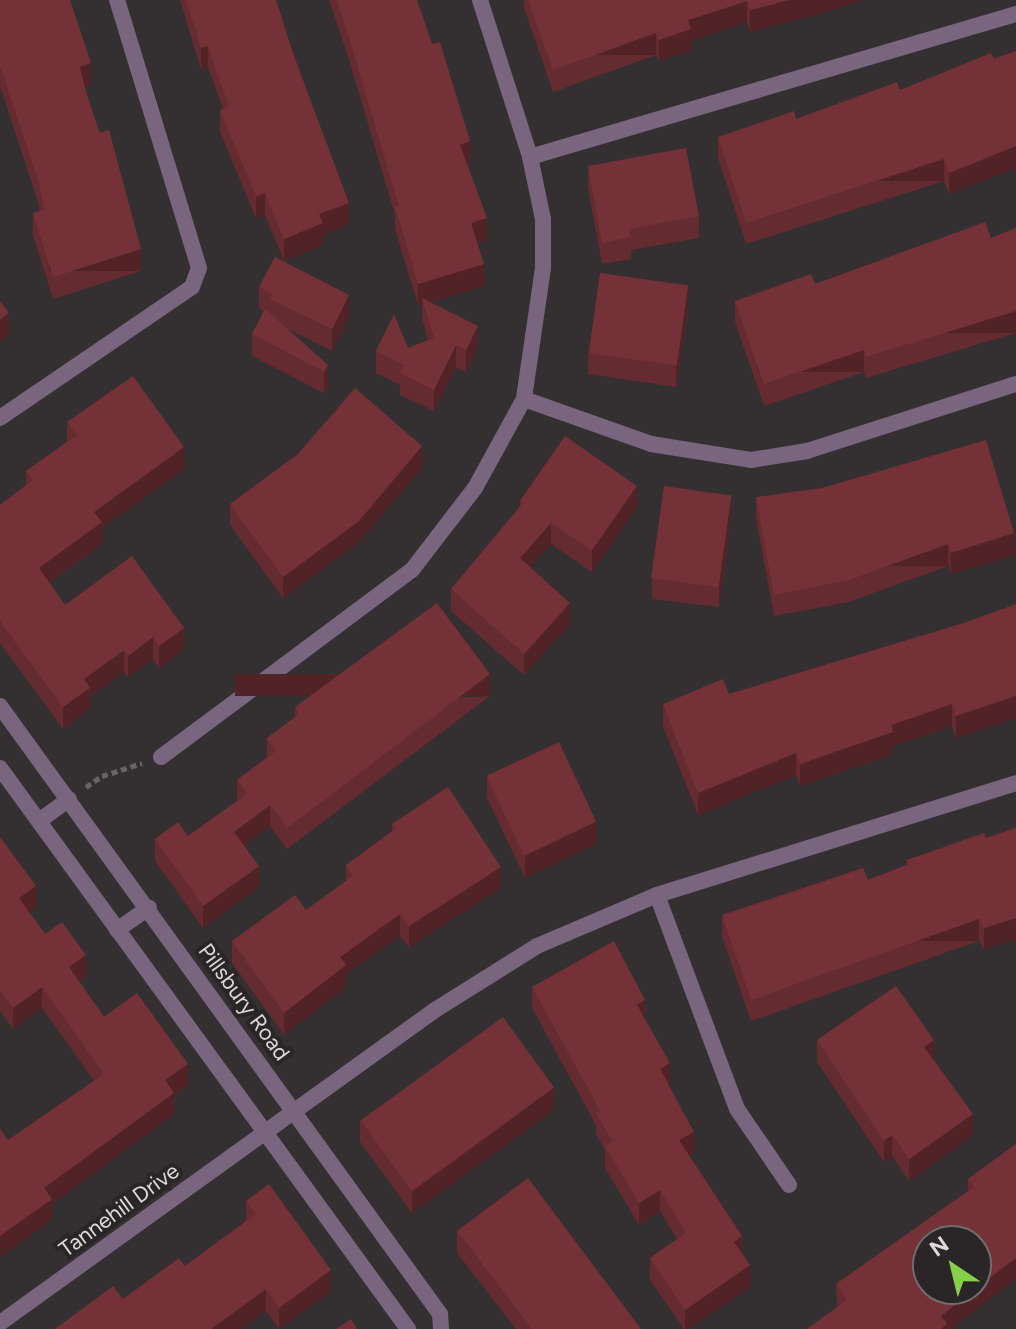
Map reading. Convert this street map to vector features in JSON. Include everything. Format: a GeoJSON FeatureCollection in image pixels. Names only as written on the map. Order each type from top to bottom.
{"type":"FeatureCollection","features":[{"type":"Feature","properties":{"kind":"street"},"geometry":{"type":"LineString","coordinates":[[0,418],[192,287],[199,268],[117,0]]}},
{"type":"Feature","properties":{"kind":"street"},"geometry":{"type":"LineString","coordinates":[[161,757],[412,570],[475,488],[524,399],[543,268],[543,219],[530,157],[480,0]]}},
{"type":"Feature","properties":{"kind":"street"},"geometry":{"type":"LineString","coordinates":[[530,157],[1016,14]]}},
{"type":"Feature","properties":{"kind":"street"},"geometry":{"type":"LineString","coordinates":[[524,399],[651,444],[751,460],[807,451],[1016,384]]}},
{"type":"Feature","properties":{"kind":"street","name":"Pillsbury Road"},"geometry":{"type":"LineString","coordinates":[[0,706],[440,1314],[441,1329]]}},
{"type":"Feature","properties":{"kind":"street"},"geometry":{"type":"LineString","coordinates":[[0,768],[408,1329]]}},
{"type":"Feature","properties":{"kind":"street","name":"Tannehill Drive"},"geometry":{"type":"LineString","coordinates":[[0,1323],[294,1110],[537,946],[657,895],[1016,783]]}},
{"type":"Feature","properties":{"kind":"street"},"geometry":{"type":"LineString","coordinates":[[39,821],[69,799]]}},
{"type":"Feature","properties":{"kind":"street"},"geometry":{"type":"LineString","coordinates":[[657,895],[737,1109],[789,1185]]}},
{"type":"Feature","properties":{"kind":"street"},"geometry":{"type":"LineString","coordinates":[[117,930],[149,908]]}},
{"type":"Feature","properties":{"kind":"path"},"geometry":{"type":"LineString","coordinates":[[69,799],[102,776],[161,757]]}},
{"type":"Feature","properties":{"kind":"building"},"geometry":{"type":"Polygon","coordinates":[[[0,0],[70,0],[91,63],[80,67],[86,93],[100,133],[109,130],[141,249],[53,277],[33,213],[44,210],[39,183],[0,65],[0,0]]]}},
{"type":"Feature","properties":{"kind":"building"},"geometry":{"type":"Polygon","coordinates":[[[186,0],[276,0],[349,203],[319,214],[323,223],[284,239],[265,193],[256,196],[220,110],[229,107],[208,46],[201,48],[186,0]]]}},
{"type":"Feature","properties":{"kind":"building"},"geometry":{"type":"Polygon","coordinates":[[[337,0],[417,0],[432,44],[440,42],[470,141],[460,145],[487,218],[471,223],[484,264],[418,284],[395,207],[399,206],[337,0]]]}},
{"type":"Feature","properties":{"kind":"building"},"geometry":{"type":"Polygon","coordinates":[[[528,0],[789,0],[750,10],[747,1],[688,20],[691,29],[659,40],[656,33],[553,70],[528,0]]]}},
{"type":"Feature","properties":{"kind":"building"},"geometry":{"type":"Polygon","coordinates":[[[1016,51],[1016,146],[949,173],[944,159],[746,223],[718,137],[794,111],[796,119],[897,82],[900,90],[991,53],[994,59],[1016,51]]]}},
{"type":"Feature","properties":{"kind":"building"},"geometry":{"type":"Polygon","coordinates":[[[686,148],[699,216],[629,229],[631,237],[602,243],[588,166],[686,148]]]}},
{"type":"Feature","properties":{"kind":"building"},"geometry":{"type":"Polygon","coordinates":[[[985,222],[991,238],[1016,228],[1016,311],[866,357],[864,350],[764,384],[735,301],[811,274],[815,284],[985,222]]]}},
{"type":"Feature","properties":{"kind":"building"},"geometry":{"type":"Polygon","coordinates":[[[275,257],[349,295],[332,329],[270,299],[273,294],[259,287],[275,257]]]}},
{"type":"Feature","properties":{"kind":"building"},"geometry":{"type":"Polygon","coordinates":[[[600,273],[688,285],[677,366],[589,353],[600,273]]]}},
{"type":"Feature","properties":{"kind":"building"},"geometry":{"type":"Polygon","coordinates":[[[422,298],[478,326],[466,350],[456,345],[434,390],[400,373],[404,365],[376,351],[394,314],[408,348],[434,338],[422,298]]]}},
{"type":"Feature","properties":{"kind":"building"},"geometry":{"type":"Polygon","coordinates":[[[0,301],[9,313],[0,320],[0,301]]]}},
{"type":"Feature","properties":{"kind":"building"},"geometry":{"type":"Polygon","coordinates":[[[265,309],[328,365],[324,372],[252,334],[265,309]]]}},
{"type":"Feature","properties":{"kind":"building"},"geometry":{"type":"Polygon","coordinates":[[[133,376],[184,447],[94,512],[102,522],[39,568],[65,605],[132,556],[184,628],[159,646],[153,637],[128,656],[124,650],[84,679],[90,688],[63,707],[0,621],[0,505],[33,480],[26,471],[77,435],[67,422],[133,376]]]}},
{"type":"Feature","properties":{"kind":"building"},"geometry":{"type":"Polygon","coordinates":[[[355,388],[422,446],[359,521],[283,577],[230,504],[298,454],[355,388]]]}},
{"type":"Feature","properties":{"kind":"building"},"geometry":{"type":"Polygon","coordinates":[[[565,436],[637,486],[592,550],[551,523],[520,558],[570,603],[524,654],[451,589],[523,503],[520,501],[565,436]]]}},
{"type":"Feature","properties":{"kind":"building"},"geometry":{"type":"Polygon","coordinates":[[[986,440],[1014,533],[951,553],[948,544],[849,580],[774,595],[756,497],[822,488],[986,440]]]}},
{"type":"Feature","properties":{"kind":"building"},"geometry":{"type":"Polygon","coordinates":[[[664,486],[731,495],[718,588],[651,578],[664,486]]]}},
{"type":"Feature","properties":{"kind":"building"},"geometry":{"type":"Polygon","coordinates":[[[437,603],[490,674],[287,828],[270,805],[234,832],[259,866],[203,906],[155,839],[178,822],[188,836],[247,794],[237,780],[276,751],[267,738],[299,714],[295,707],[437,603]]]}},
{"type":"Feature","properties":{"kind":"building"},"geometry":{"type":"Polygon","coordinates":[[[1016,604],[1016,696],[956,716],[952,704],[891,725],[893,732],[800,764],[796,753],[698,793],[663,704],[723,679],[729,694],[964,623],[1016,604]]]}},
{"type":"Feature","properties":{"kind":"building"},"geometry":{"type":"Polygon","coordinates":[[[559,742],[596,822],[524,856],[486,776],[559,742]]]}},
{"type":"Feature","properties":{"kind":"building"},"geometry":{"type":"Polygon","coordinates":[[[448,787],[501,867],[409,926],[400,914],[340,957],[346,965],[284,1013],[232,941],[295,895],[306,910],[353,876],[346,865],[395,829],[392,824],[448,787]]]}},
{"type":"Feature","properties":{"kind":"building"},"geometry":{"type":"Polygon","coordinates":[[[1016,828],[1016,918],[984,928],[979,919],[751,1000],[722,915],[863,868],[868,880],[909,864],[907,860],[984,833],[986,838],[1016,828]]]}},
{"type":"Feature","properties":{"kind":"building"},"geometry":{"type":"Polygon","coordinates":[[[0,837],[36,886],[19,898],[45,934],[62,922],[86,955],[69,967],[104,1017],[137,993],[188,1064],[165,1080],[174,1093],[44,1188],[52,1199],[0,1236],[0,1129],[8,1140],[104,1074],[42,987],[13,1008],[0,990],[0,837]]]}},
{"type":"Feature","properties":{"kind":"building"},"geometry":{"type":"Polygon","coordinates":[[[614,941],[645,1000],[637,1005],[670,1063],[660,1069],[694,1132],[679,1140],[742,1236],[734,1242],[750,1265],[685,1310],[650,1258],[686,1233],[660,1190],[639,1203],[605,1146],[613,1142],[596,1113],[600,1110],[532,987],[614,941]]]}},
{"type":"Feature","properties":{"kind":"building"},"geometry":{"type":"Polygon","coordinates":[[[896,986],[934,1040],[924,1047],[973,1114],[909,1159],[892,1135],[884,1141],[817,1040],[896,986]]]}},
{"type":"Feature","properties":{"kind":"building"},"geometry":{"type":"Polygon","coordinates":[[[503,1017],[554,1087],[412,1191],[361,1120],[503,1017]]]}},
{"type":"Feature","properties":{"kind":"building"},"geometry":{"type":"Polygon","coordinates":[[[1016,1144],[1016,1258],[992,1276],[992,1225],[920,1225],[974,1187],[968,1179],[1016,1144]]]}},
{"type":"Feature","properties":{"kind":"building"},"geometry":{"type":"Polygon","coordinates":[[[528,1178],[641,1329],[532,1329],[457,1231],[528,1178]]]}},
{"type":"Feature","properties":{"kind":"building"},"geometry":{"type":"Polygon","coordinates":[[[269,1184],[331,1270],[279,1308],[266,1289],[211,1329],[55,1329],[113,1286],[123,1299],[179,1258],[185,1266],[256,1214],[246,1201],[269,1184]]]}},
{"type":"Feature","properties":{"kind":"building"},"geometry":{"type":"Polygon","coordinates":[[[912,1231],[912,1305],[955,1305],[941,1316],[947,1324],[941,1329],[807,1329],[847,1300],[836,1284],[912,1231]]]}},
{"type":"Feature","properties":{"kind":"building"},"geometry":{"type":"Polygon","coordinates":[[[351,1319],[357,1329],[336,1329],[351,1319]]]}}]}
